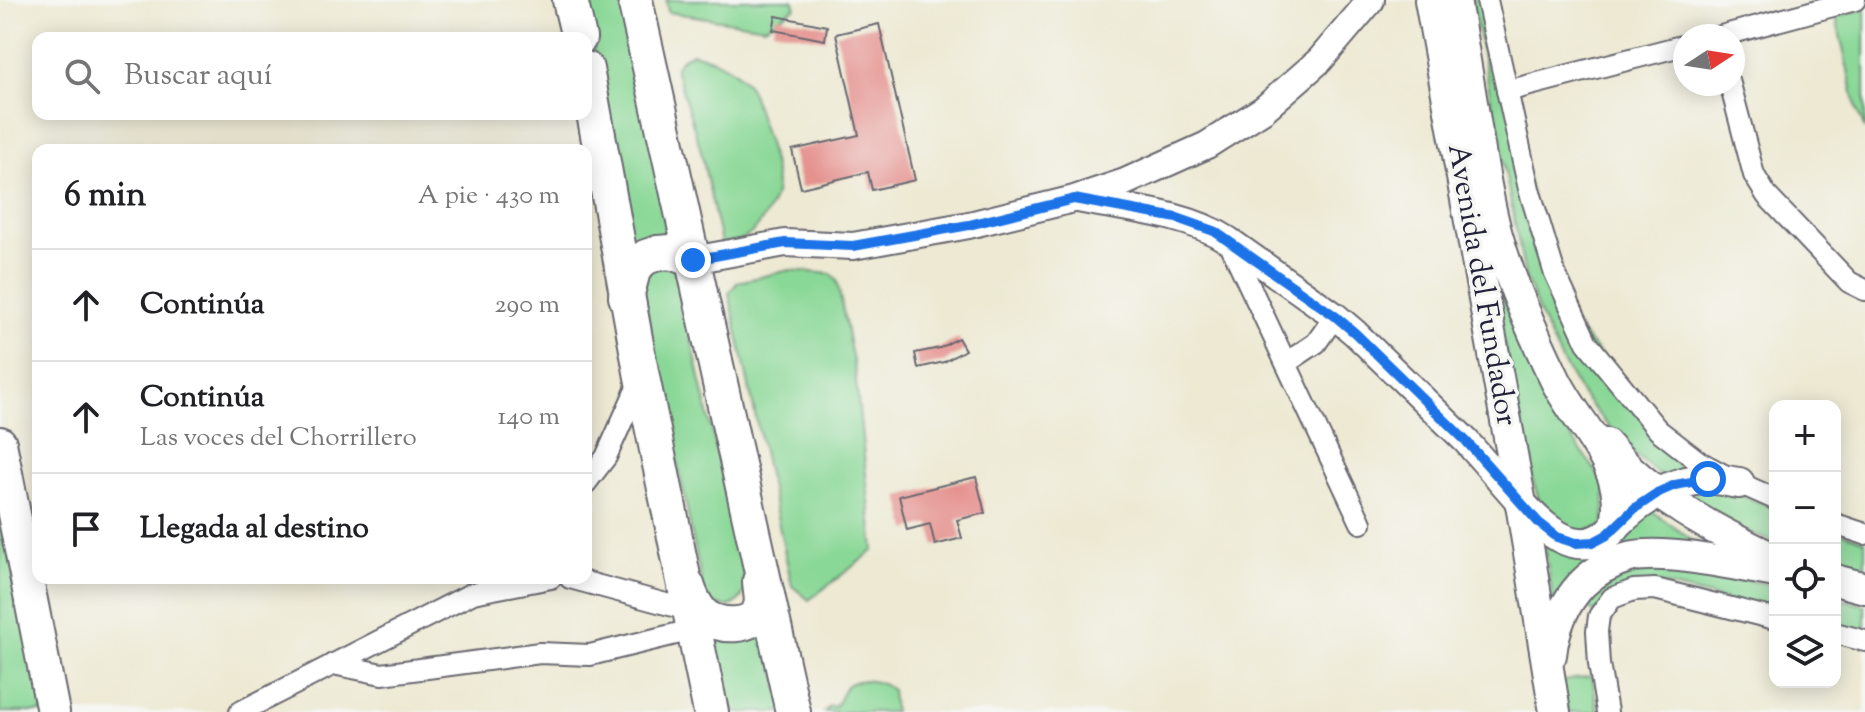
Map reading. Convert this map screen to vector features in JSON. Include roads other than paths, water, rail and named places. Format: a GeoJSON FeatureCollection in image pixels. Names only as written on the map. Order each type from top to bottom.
{"type":"FeatureCollection","features":[{"type":"Feature","properties":{"kind":"highway"},"geometry":{"type":"LineString","coordinates":[[572,0],[579,32]]}},
{"type":"Feature","properties":{"kind":"highway"},"geometry":{"type":"LineString","coordinates":[[635,0],[793,712]]}},
{"type":"Feature","properties":{"kind":"highway"},"geometry":{"type":"LineString","coordinates":[[592,103],[626,297],[711,712]]}},
{"type":"Feature","properties":{"kind":"highway"},"geometry":{"type":"LineString","coordinates":[[626,297],[634,267],[646,257],[671,252],[693,260]]}},
{"type":"Feature","properties":{"kind":"highway"},"geometry":{"type":"LineString","coordinates":[[677,555],[691,595],[703,615],[735,626],[756,615],[761,606],[759,558]]}},
{"type":"Feature","properties":{"kind":"main road","name":"Avenida del Fundador"},"geometry":{"type":"LineString","coordinates":[[1430,0],[1521,504],[1555,712]]}},
{"type":"Feature","properties":{"kind":"main road","name":"Avenida del Fundador"},"geometry":{"type":"LineString","coordinates":[[1455,0],[1487,195],[1497,236],[1511,278],[1557,383]]}},
{"type":"Feature","properties":{"kind":"main road"},"geometry":{"type":"LineString","coordinates":[[1557,383],[1613,474],[1619,492],[1616,524]]}},
{"type":"Feature","properties":{"kind":"main road"},"geometry":{"type":"LineString","coordinates":[[1557,383],[1616,457],[1690,515],[1769,556]]}},
{"type":"Feature","properties":{"kind":"main road"},"geometry":{"type":"LineString","coordinates":[[0,443],[53,712]]}},
{"type":"Feature","properties":{"kind":"main road"},"geometry":{"type":"LineString","coordinates":[[1521,504],[1557,537],[1576,543],[1594,542],[1607,535],[1635,508],[1675,485],[1708,479],[1739,483]]}},
{"type":"Feature","properties":{"kind":"main road"},"geometry":{"type":"LineString","coordinates":[[1548,674],[1553,634],[1561,614],[1573,594],[1604,566],[1630,557],[1652,555],[1769,571]]}},
{"type":"Feature","properties":{"kind":"street"},"geometry":{"type":"LineString","coordinates":[[693,260],[785,243],[853,246],[969,225],[1074,199],[1125,182],[1207,145],[1264,109],[1320,60],[1371,0]]}},
{"type":"Feature","properties":{"kind":"street"},"geometry":{"type":"LineString","coordinates":[[1487,0],[1529,189],[1554,271],[1587,343],[1658,430],[1698,461],[1769,496]]}},
{"type":"Feature","properties":{"kind":"street"},"geometry":{"type":"LineString","coordinates":[[1745,27],[1800,7],[1855,0]]}},
{"type":"Feature","properties":{"kind":"street"},"geometry":{"type":"LineString","coordinates":[[1507,91],[1673,48]]}},
{"type":"Feature","properties":{"kind":"street"},"geometry":{"type":"LineString","coordinates":[[1733,96],[1754,175],[1767,196],[1849,282],[1865,290]]}},
{"type":"Feature","properties":{"kind":"street"},"geometry":{"type":"LineString","coordinates":[[1074,199],[1177,218],[1214,231],[1228,240],[1355,333],[1466,441],[1521,504]]}},
{"type":"Feature","properties":{"kind":"street"},"geometry":{"type":"LineString","coordinates":[[1228,240],[1361,523]]}},
{"type":"Feature","properties":{"kind":"street"},"geometry":{"type":"LineString","coordinates":[[1286,363],[1316,343],[1335,316]]}},
{"type":"Feature","properties":{"kind":"street"},"geometry":{"type":"LineString","coordinates":[[592,475],[606,457],[642,377]]}},
{"type":"Feature","properties":{"kind":"street"},"geometry":{"type":"LineString","coordinates":[[1841,526],[1865,534]]}},
{"type":"Feature","properties":{"kind":"street"},"geometry":{"type":"LineString","coordinates":[[240,712],[473,593],[483,584]]}},
{"type":"Feature","properties":{"kind":"street"},"geometry":{"type":"LineString","coordinates":[[473,593],[520,584]]}},
{"type":"Feature","properties":{"kind":"street"},"geometry":{"type":"LineString","coordinates":[[587,584],[690,620]]}},
{"type":"Feature","properties":{"kind":"street"},"geometry":{"type":"LineString","coordinates":[[1607,712],[1597,631],[1599,616],[1612,598],[1634,590],[1655,589],[1769,618]]}},
{"type":"Feature","properties":{"kind":"street"},"geometry":{"type":"LineString","coordinates":[[333,664],[382,674],[540,653],[590,655],[690,620]]}},
{"type":"Feature","properties":{"kind":"street"},"geometry":{"type":"LineString","coordinates":[[1841,635],[1865,641]]}}]}
